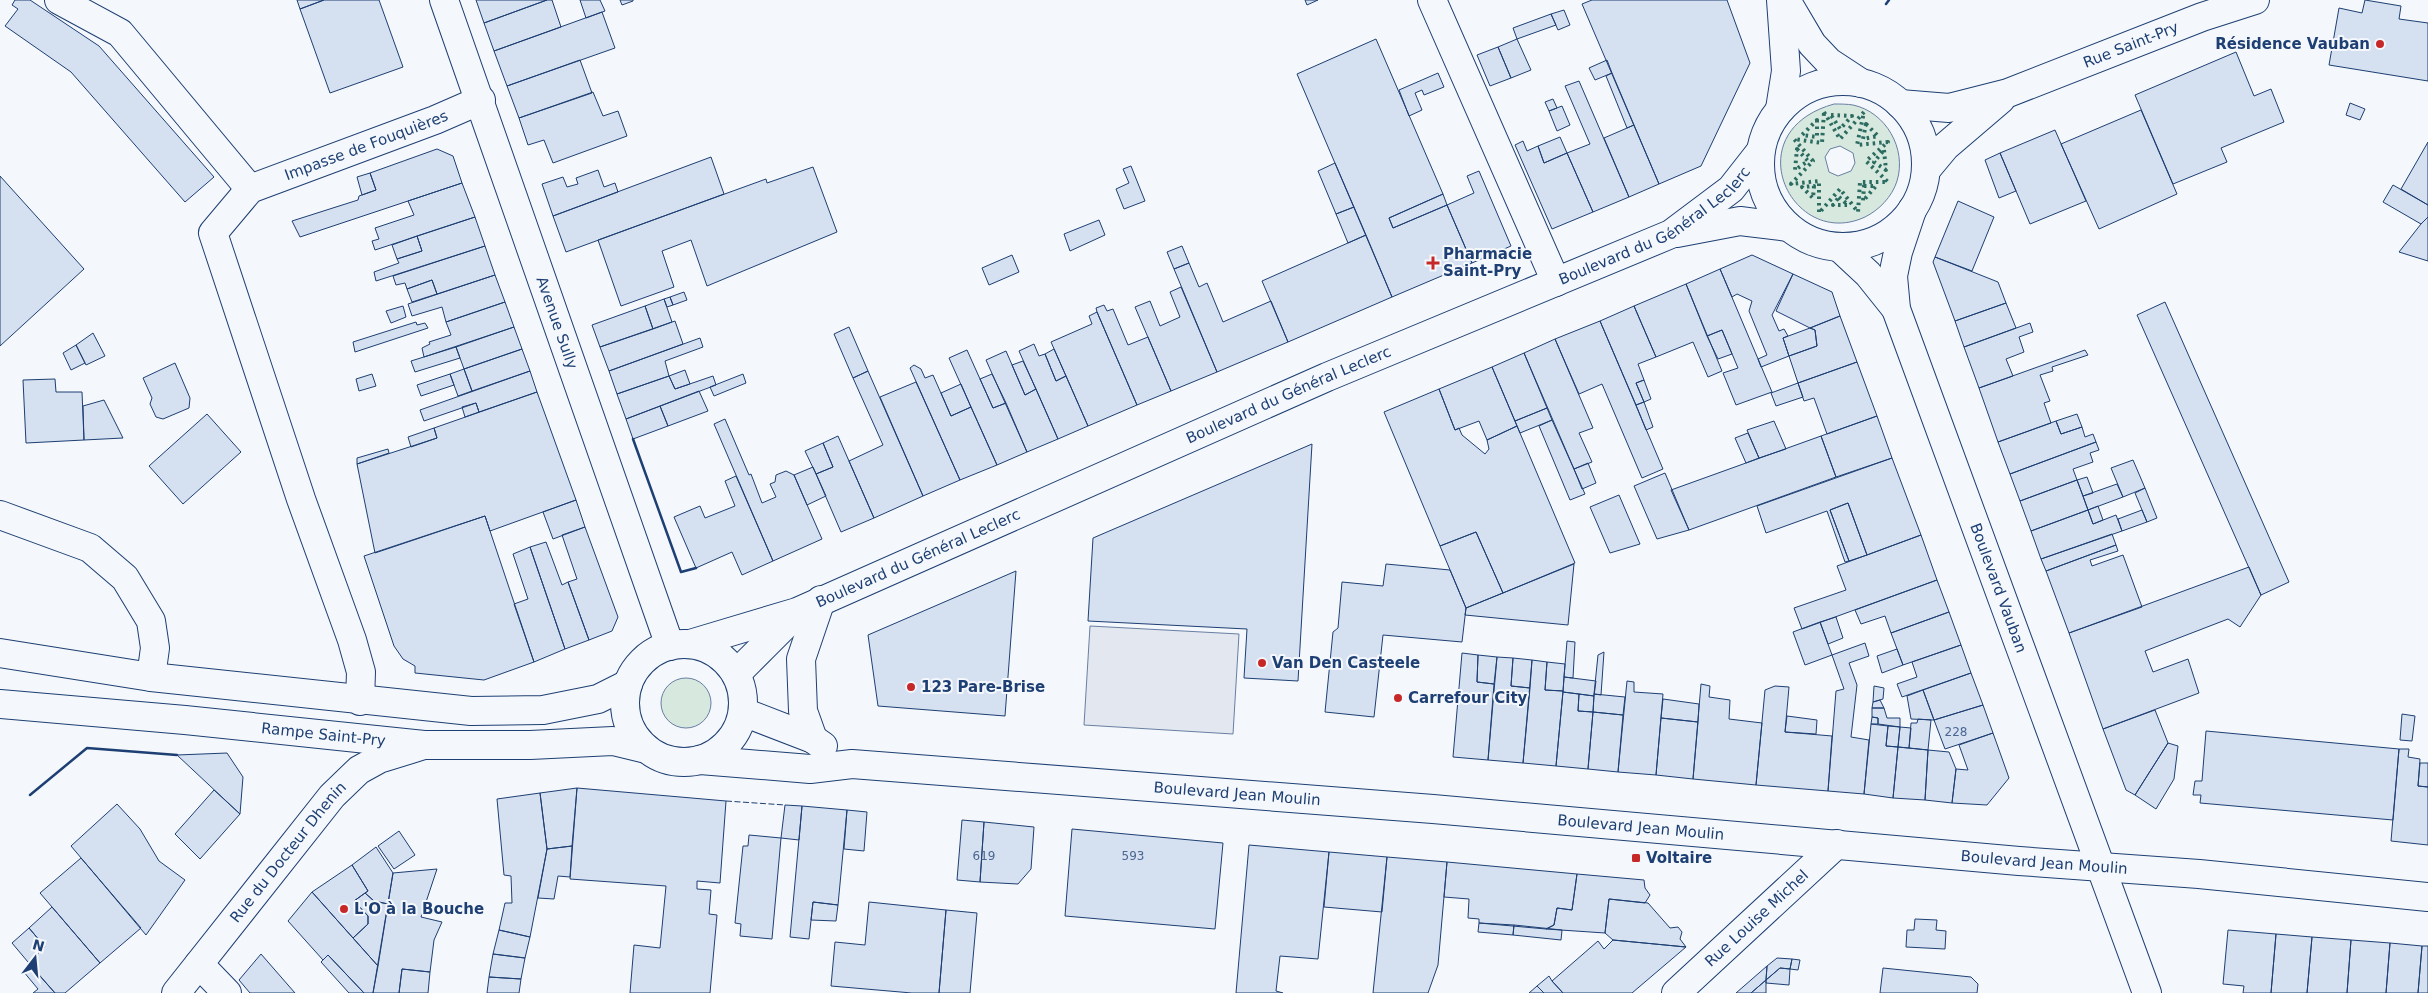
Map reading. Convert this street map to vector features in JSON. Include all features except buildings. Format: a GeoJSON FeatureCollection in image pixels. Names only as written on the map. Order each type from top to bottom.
{"type":"FeatureCollection","features":[{"type":"Feature","properties":{"kind":"street"},"geometry":{"type":"LineString","coordinates":[[59,0],[120,33],[250,189],[214,233],[301,498],[352,640],[361,672],[360,701]]}},
{"type":"Feature","properties":{"kind":"street","name":"Avenue Sully"},"geometry":{"type":"LineString","coordinates":[[444,0],[680,645]]}},
{"type":"Feature","properties":{"kind":"street"},"geometry":{"type":"LineString","coordinates":[[1432,0],[1556,282]]}},
{"type":"Feature","properties":{"kind":"street"},"geometry":{"type":"LineString","coordinates":[[1780,108],[1786,71],[1781,0]]}},
{"type":"Feature","properties":{"kind":"street"},"geometry":{"type":"LineString","coordinates":[[1786,0],[1812,44],[1829,62],[1861,83],[1882,91],[1900,104],[1912,118],[1920,134],[1925,152],[1926,170],[1921,191],[1912,210],[1898,226],[1880,238],[1860,246],[1838,247],[1812,241],[1788,227],[1770,206],[1760,180],[1760,152],[1767,129],[1780,108],[1797,94],[1817,85],[1839,81],[1861,83]]}},
{"type":"Feature","properties":{"kind":"street","name":"Rue Saint-Pry"},"geometry":{"type":"LineString","coordinates":[[1900,104],[1949,108],[2008,93],[2202,17],[2255,0]]}},
{"type":"Feature","properties":{"kind":"street","name":"Rue Saint-Pry"},"geometry":{"type":"LineString","coordinates":[[1926,170],[1946,146],[2008,93]]}},
{"type":"Feature","properties":{"kind":"street","name":"Impasse de Fouquières"},"geometry":{"type":"LineString","coordinates":[[250,189],[436,120],[481,100]]}},
{"type":"Feature","properties":{"kind":"street","name":"Boulevard du Général Leclerc"},"geometry":{"type":"LineString","coordinates":[[680,645],[809,606],[1109,476],[1327,377],[1670,234],[1731,189],[1760,152]]}},
{"type":"Feature","properties":{"kind":"street","name":"Boulevard Vauban"},"geometry":{"type":"LineString","coordinates":[[1912,210],[1898,252],[1893,276],[1896,309],[2099,867],[2147,993]]}},
{"type":"Feature","properties":{"kind":"street"},"geometry":{"type":"LineString","coordinates":[[1670,234],[1740,221],[1788,227]]}},
{"type":"Feature","properties":{"kind":"street","name":"Boulevard Vauban"},"geometry":{"type":"LineString","coordinates":[[1838,247],[1868,274],[1896,309]]}},
{"type":"Feature","properties":{"kind":"street"},"geometry":{"type":"LineString","coordinates":[[0,515],[90,548],[125,578],[151,621],[155,648],[151,678]]}},
{"type":"Feature","properties":{"kind":"street"},"geometry":{"type":"LineString","coordinates":[[809,606],[801,659],[803,711],[813,739]]}},
{"type":"Feature","properties":{"kind":"street","name":"Boulevard du Général Leclerc"},"geometry":{"type":"LineString","coordinates":[[736,674],[809,606]]}},
{"type":"Feature","properties":{"kind":"street"},"geometry":{"type":"LineString","coordinates":[[680,645],[716,654],[736,674],[741,686],[743,712],[736,731],[724,748],[700,760],[681,763],[663,759],[646,749],[635,736],[628,722],[625,707],[628,684],[642,662],[655,652],[680,645]]}},
{"type":"Feature","properties":{"kind":"street"},"geometry":{"type":"LineString","coordinates":[[0,653],[151,678],[471,711],[543,710],[598,699],[628,684]]}},
{"type":"Feature","properties":{"kind":"street","name":"Rampe Saint-Pry"},"geometry":{"type":"LineString","coordinates":[[0,704],[185,720],[424,745],[530,745],[613,741],[646,749]]}},
{"type":"Feature","properties":{"kind":"street","name":"Boulevard Jean Moulin"},"geometry":{"type":"LineString","coordinates":[[743,712],[813,739],[852,764]]}},
{"type":"Feature","properties":{"kind":"street","name":"Rue du Docteur Dhenin"},"geometry":{"type":"LineString","coordinates":[[176,993],[332,796],[360,770],[372,763],[424,745]]}},
{"type":"Feature","properties":{"kind":"street","name":"Boulevard Jean Moulin"},"geometry":{"type":"LineString","coordinates":[[700,760],[810,769],[852,764],[1434,809],[2428,897]]}},
{"type":"Feature","properties":{"kind":"street","name":"Rue Louise Michel"},"geometry":{"type":"LineString","coordinates":[[1676,993],[1837,844]]}},
{"type":"Feature","properties":{"kind":"street"},"geometry":{"type":"LineString","coordinates":[[199,964],[227,993]]}},
{"type":"Feature","properties":{"kind":"shaded area"},"geometry":{"type":"Polygon","coordinates":[[[1834,104],[1846,104],[1865,109],[1884,124],[1896,145],[1899,169],[1897,181],[1892,192],[1875,211],[1865,217],[1839,223],[1815,218],[1797,204],[1785,184],[1781,161],[1786,138],[1804,118],[1834,104]],[[1840,146],[1830,149],[1825,157],[1829,172],[1838,176],[1851,171],[1855,163],[1853,153],[1840,146]]]}},
{"type":"Feature","properties":{"kind":"shaded area"},"geometry":{"type":"Polygon","coordinates":[[[1090,626],[1239,634],[1233,734],[1084,725],[1090,626]]]}},
{"type":"Feature","properties":{"kind":"shaded area"},"geometry":{"type":"Polygon","coordinates":[[[681,678],[691,678],[704,685],[711,698],[711,708],[704,721],[691,728],[681,728],[672,724],[665,717],[661,708],[661,698],[665,689],[672,682],[681,678]]]}},
{"type":"Feature","properties":{"kind":"hedge"},"geometry":{"type":"LineString","coordinates":[[1824,112],[1840,139],[1864,112],[1857,145],[1888,142],[1866,161],[1888,182],[1860,182],[1858,212],[1840,189],[1819,213],[1819,181],[1791,184],[1813,161],[1794,139],[1822,143],[1824,112]]}},
{"type":"Feature","properties":{"kind":"hedge"},"geometry":{"type":"LineString","coordinates":[[1831,115],[1852,116],[1840,129],[1831,115]]}},
{"type":"Feature","properties":{"kind":"hedge"},"geometry":{"type":"LineString","coordinates":[[1817,120],[1817,137],[1802,135],[1817,120]]}},
{"type":"Feature","properties":{"kind":"hedge"},"geometry":{"type":"LineString","coordinates":[[1866,124],[1878,136],[1863,139],[1866,124]]}},
{"type":"Feature","properties":{"kind":"hedge"},"geometry":{"type":"LineString","coordinates":[[1797,149],[1808,161],[1795,170],[1797,149]]}},
{"type":"Feature","properties":{"kind":"hedge"},"geometry":{"type":"LineString","coordinates":[[1884,150],[1886,170],[1874,162],[1884,150]]}},
{"type":"Feature","properties":{"kind":"hedge"},"geometry":{"type":"LineString","coordinates":[[1814,186],[1813,198],[1802,187],[1814,186]]}},
{"type":"Feature","properties":{"kind":"hedge"},"geometry":{"type":"LineString","coordinates":[[1864,186],[1876,186],[1863,201],[1864,186]]}},
{"type":"Feature","properties":{"kind":"hedge"},"geometry":{"type":"LineString","coordinates":[[1839,197],[1848,205],[1833,205],[1839,197]]}},
{"type":"Feature","properties":{"kind":"fence"},"geometry":{"type":"LineString","coordinates":[[726,801],[785,805]]}},
{"type":"Feature","properties":{"kind":"wall"},"geometry":{"type":"LineString","coordinates":[[1886,4],[1889,0]]}},
{"type":"Feature","properties":{"kind":"wall"},"geometry":{"type":"LineString","coordinates":[[633,439],[681,572],[696,568]]}},
{"type":"Feature","properties":{"kind":"wall"},"geometry":{"type":"LineString","coordinates":[[30,795],[87,748],[177,755]]}},
{"type":"Feature","properties":{"kind":"place","name":"Résidence Vauban"},"geometry":{"type":"Point","coordinates":[2380,44]}},
{"type":"Feature","properties":{"kind":"place","name":"Pharmacie Saint-Pry"},"geometry":{"type":"Point","coordinates":[1433,263]}},
{"type":"Feature","properties":{"kind":"place","name":"Van Den Casteele"},"geometry":{"type":"Point","coordinates":[1262,663]}},
{"type":"Feature","properties":{"kind":"place","name":"123 Pare-Brise"},"geometry":{"type":"Point","coordinates":[911,687]}},
{"type":"Feature","properties":{"kind":"place","name":"Carrefour City"},"geometry":{"type":"Point","coordinates":[1398,698]}},
{"type":"Feature","properties":{"kind":"place","name":"Voltaire"},"geometry":{"type":"Point","coordinates":[1636,858]}},
{"type":"Feature","properties":{"kind":"place","name":"L'O à la Bouche"},"geometry":{"type":"Point","coordinates":[344,909]}}]}
